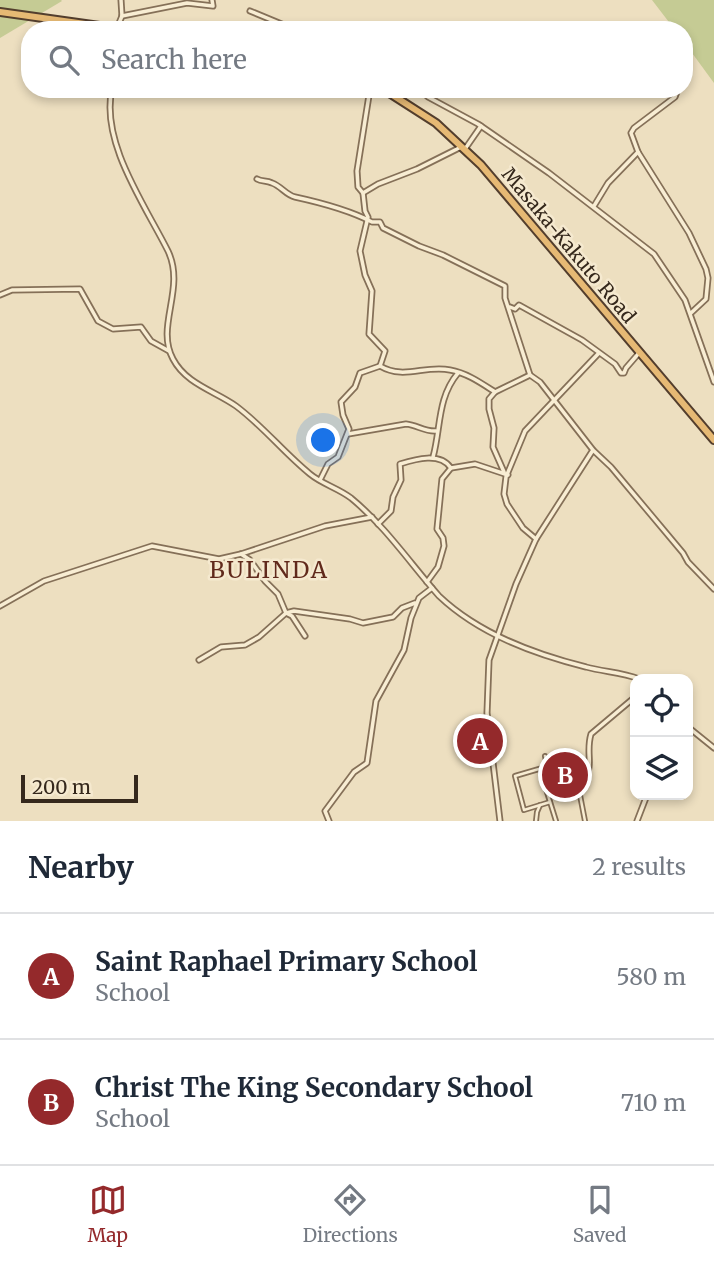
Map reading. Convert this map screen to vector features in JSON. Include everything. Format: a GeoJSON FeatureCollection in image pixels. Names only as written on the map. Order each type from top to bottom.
{"type":"FeatureCollection","features":[{"type":"Feature","properties":{"kind":"highway"},"geometry":{"type":"LineString","coordinates":[[0,12],[62,21]]}},
{"type":"Feature","properties":{"kind":"highway","name":"Masaka-Kakuto Road"},"geometry":{"type":"LineString","coordinates":[[397,98],[436,123],[464,147],[714,440]]}},
{"type":"Feature","properties":{"kind":"street"},"geometry":{"type":"LineString","coordinates":[[120,21],[121,0]]}},
{"type":"Feature","properties":{"kind":"street"},"geometry":{"type":"LineString","coordinates":[[122,16],[187,3],[213,5],[212,0]]}},
{"type":"Feature","properties":{"kind":"street"},"geometry":{"type":"LineString","coordinates":[[250,11],[274,21]]}},
{"type":"Feature","properties":{"kind":"street"},"geometry":{"type":"LineString","coordinates":[[111,98],[110,114],[114,137],[134,187],[168,251],[173,267],[174,294],[167,336],[169,351],[175,363],[189,378],[233,404],[309,473],[337,488],[372,517],[451,607],[519,647],[630,677]]}},
{"type":"Feature","properties":{"kind":"street"},"geometry":{"type":"LineString","coordinates":[[368,98],[357,164],[358,187],[363,193],[369,220],[360,251],[365,275],[372,291],[369,334],[385,351],[380,366]]}},
{"type":"Feature","properties":{"kind":"street"},"geometry":{"type":"LineString","coordinates":[[430,98],[481,126],[594,206],[658,258],[691,313],[714,382]]}},
{"type":"Feature","properties":{"kind":"street"},"geometry":{"type":"LineString","coordinates":[[674,98],[634,128],[632,138],[689,233],[707,273],[706,299],[691,313]]}},
{"type":"Feature","properties":{"kind":"street"},"geometry":{"type":"LineString","coordinates":[[363,193],[464,147],[481,126]]}},
{"type":"Feature","properties":{"kind":"street"},"geometry":{"type":"LineString","coordinates":[[594,206],[606,185],[638,152]]}},
{"type":"Feature","properties":{"kind":"street"},"geometry":{"type":"LineString","coordinates":[[257,179],[273,183],[295,197],[307,198],[314,204],[331,206],[380,222],[383,228],[419,246],[443,254],[505,286],[505,298],[530,375],[540,382],[594,451],[611,467],[688,562],[714,589]]}},
{"type":"Feature","properties":{"kind":"street"},"geometry":{"type":"LineString","coordinates":[[0,295],[12,290],[80,289],[98,320],[113,329],[141,327],[151,341],[169,351]]}},
{"type":"Feature","properties":{"kind":"street"},"geometry":{"type":"LineString","coordinates":[[508,306],[512,309],[521,306],[582,340],[623,373],[640,352]]}},
{"type":"Feature","properties":{"kind":"street"},"geometry":{"type":"LineString","coordinates":[[536,539],[523,528],[506,504],[506,473],[525,431],[598,354]]}},
{"type":"Feature","properties":{"kind":"street"},"geometry":{"type":"LineString","coordinates":[[320,480],[328,464],[338,457],[348,434],[349,426],[341,407],[343,399],[355,387],[363,371],[380,366]]}},
{"type":"Feature","properties":{"kind":"street"},"geometry":{"type":"LineString","coordinates":[[380,366],[385,370],[407,374],[425,370],[447,370],[471,377],[495,392]]}},
{"type":"Feature","properties":{"kind":"street"},"geometry":{"type":"LineString","coordinates":[[433,457],[441,406],[448,387],[458,373]]}},
{"type":"Feature","properties":{"kind":"street"},"geometry":{"type":"LineString","coordinates":[[506,473],[493,447],[494,428],[489,399],[495,392],[530,375]]}},
{"type":"Feature","properties":{"kind":"street"},"geometry":{"type":"LineString","coordinates":[[348,434],[406,424],[425,431],[436,431]]}},
{"type":"Feature","properties":{"kind":"street"},"geometry":{"type":"LineString","coordinates":[[500,821],[487,713],[489,660],[536,539],[594,451]]}},
{"type":"Feature","properties":{"kind":"street"},"geometry":{"type":"LineString","coordinates":[[379,524],[391,512],[393,497],[401,480],[399,464],[433,457],[447,462],[451,468]]}},
{"type":"Feature","properties":{"kind":"street"},"geometry":{"type":"LineString","coordinates":[[428,582],[438,567],[443,552],[444,541],[437,526],[441,482],[451,468],[477,464],[506,473]]}},
{"type":"Feature","properties":{"kind":"street"},"geometry":{"type":"LineString","coordinates":[[0,606],[36,584],[152,545],[219,559],[325,526],[372,517]]}},
{"type":"Feature","properties":{"kind":"street"},"geometry":{"type":"LineString","coordinates":[[242,554],[278,594],[286,613],[292,616],[305,636]]}},
{"type":"Feature","properties":{"kind":"street"},"geometry":{"type":"LineString","coordinates":[[329,821],[325,811],[353,774],[367,763],[376,701],[404,650],[417,602],[432,588]]}},
{"type":"Feature","properties":{"kind":"street"},"geometry":{"type":"LineString","coordinates":[[199,660],[221,647],[245,645],[286,613],[298,610],[363,622],[393,617],[402,608],[417,602]]}},
{"type":"Feature","properties":{"kind":"street"},"geometry":{"type":"LineString","coordinates":[[545,786],[553,793],[561,794],[573,784],[586,779],[589,774],[591,734],[630,701]]}},
{"type":"Feature","properties":{"kind":"street"},"geometry":{"type":"LineString","coordinates":[[693,731],[714,748]]}},
{"type":"Feature","properties":{"kind":"street"},"geometry":{"type":"LineString","coordinates":[[545,756],[548,768],[544,778],[545,786],[556,821]]}},
{"type":"Feature","properties":{"kind":"street"},"geometry":{"type":"LineString","coordinates":[[548,768],[566,761],[573,784],[579,790],[585,821]]}},
{"type":"Feature","properties":{"kind":"street"},"geometry":{"type":"LineString","coordinates":[[550,802],[524,810],[515,776],[561,766],[570,773]]}},
{"type":"Feature","properties":{"kind":"street"},"geometry":{"type":"LineString","coordinates":[[637,821],[645,800]]}},
{"type":"Feature","properties":{"kind":"street"},"geometry":{"type":"LineString","coordinates":[[536,821],[540,805]]}},
{"type":"Feature","properties":{"kind":"green space"},"geometry":{"type":"Polygon","coordinates":[[[0,0],[62,1],[28,21],[21,21],[21,25],[0,38],[0,0]]]}},
{"type":"Feature","properties":{"kind":"green space"},"geometry":{"type":"Polygon","coordinates":[[[652,0],[714,0],[714,83],[693,54],[693,21],[668,21],[652,0]]]}},
{"type":"Feature","properties":{"kind":"place","name":"Saint Raphael Primary School"},"geometry":{"type":"Point","coordinates":[480,741]}},
{"type":"Feature","properties":{"kind":"place","name":"Christ The King Secondary School"},"geometry":{"type":"Point","coordinates":[565,775]}},
{"type":"Feature","properties":{"kind":"district","name":"BULINDA"},"geometry":{"type":"Point","coordinates":[269,569]}}]}
